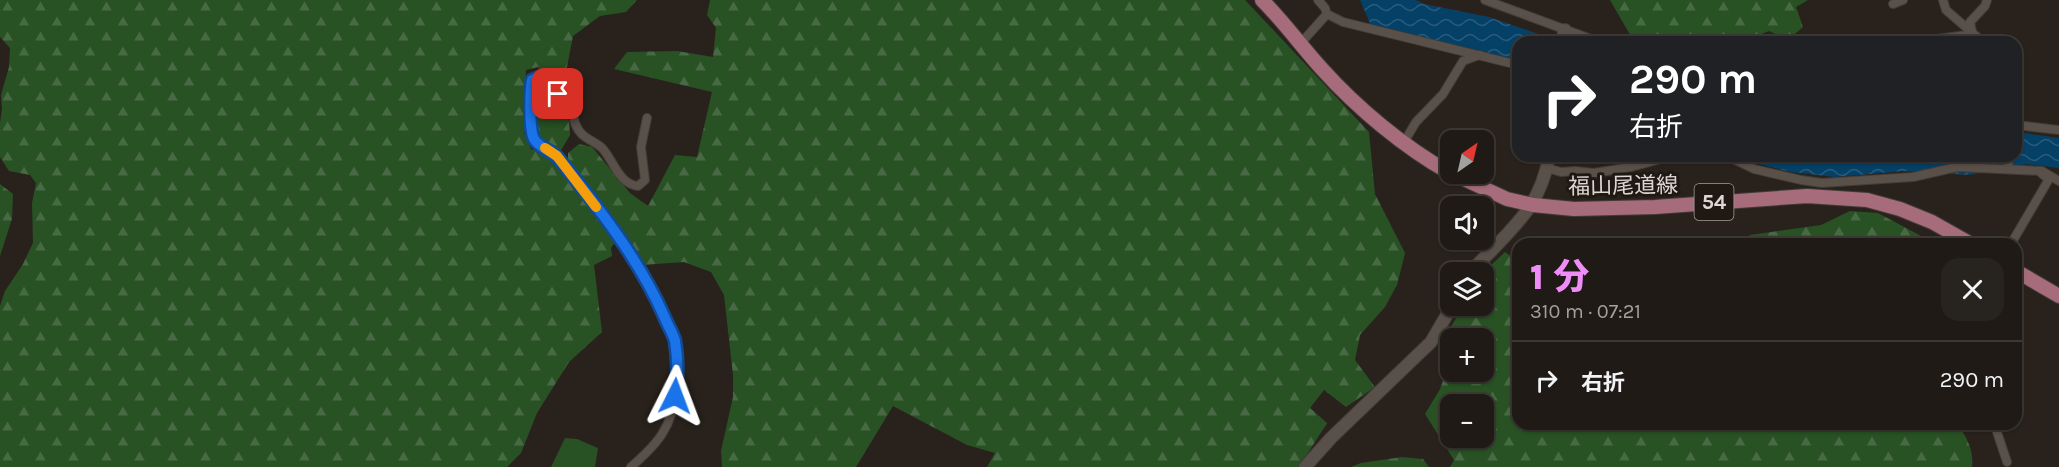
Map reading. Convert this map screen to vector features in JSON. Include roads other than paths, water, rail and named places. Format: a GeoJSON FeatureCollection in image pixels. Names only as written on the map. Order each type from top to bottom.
{"type":"FeatureCollection","features":[{"type":"Feature","properties":{"kind":"main road","name":"福山尾道線"},"geometry":{"type":"LineString","coordinates":[[1263,0],[1322,69],[1360,106],[1404,142],[1440,165]]}},
{"type":"Feature","properties":{"kind":"main road","name":"福山尾道線"},"geometry":{"type":"LineString","coordinates":[[1475,184],[1507,199],[1533,205],[1574,209],[1655,207],[1807,196],[1867,200],[1900,209],[1932,222],[1960,238]]}},
{"type":"Feature","properties":{"kind":"main road"},"geometry":{"type":"LineString","coordinates":[[2022,274],[2059,296]]}},
{"type":"Feature","properties":{"kind":"street"},"geometry":{"type":"LineString","coordinates":[[1318,0],[1327,14],[1343,22],[1512,63]]}},
{"type":"Feature","properties":{"kind":"street"},"geometry":{"type":"LineString","coordinates":[[1485,0],[1507,4],[1582,36]]}},
{"type":"Feature","properties":{"kind":"street"},"geometry":{"type":"LineString","coordinates":[[1893,4],[1903,0]]}},
{"type":"Feature","properties":{"kind":"street"},"geometry":{"type":"LineString","coordinates":[[1943,0],[1946,10],[1976,36]]}},
{"type":"Feature","properties":{"kind":"street"},"geometry":{"type":"LineString","coordinates":[[1972,32],[1970,22],[1985,6],[1987,0]]}},
{"type":"Feature","properties":{"kind":"street"},"geometry":{"type":"LineString","coordinates":[[1301,44],[1327,14]]}},
{"type":"Feature","properties":{"kind":"street"},"geometry":{"type":"LineString","coordinates":[[1563,36],[1565,30]]}},
{"type":"Feature","properties":{"kind":"street"},"geometry":{"type":"LineString","coordinates":[[1959,36],[1972,32]]}},
{"type":"Feature","properties":{"kind":"street"},"geometry":{"type":"LineString","coordinates":[[1404,142],[1416,122],[1443,94],[1463,61],[1479,55]]}},
{"type":"Feature","properties":{"kind":"street"},"geometry":{"type":"LineString","coordinates":[[631,467],[654,445],[669,420],[677,381],[675,340],[657,299],[622,241],[557,156],[536,141],[531,133],[532,80],[537,78],[543,80],[558,94],[570,100],[579,131],[586,139],[602,148],[630,185],[638,186],[645,180],[641,147],[647,118]]}},
{"type":"Feature","properties":{"kind":"street"},"geometry":{"type":"LineString","coordinates":[[2022,125],[2059,130]]}},
{"type":"Feature","properties":{"kind":"street"},"geometry":{"type":"LineString","coordinates":[[1482,262],[1524,218],[1533,205],[1543,184],[1548,162],[1561,172],[1594,173],[1631,168],[1652,162]]}},
{"type":"Feature","properties":{"kind":"street"},"geometry":{"type":"LineString","coordinates":[[1739,162],[1754,169],[1822,183],[1913,177],[1957,167],[2042,171],[2059,181]]}},
{"type":"Feature","properties":{"kind":"street"},"geometry":{"type":"LineString","coordinates":[[2008,169],[2009,162]]}},
{"type":"Feature","properties":{"kind":"street"},"geometry":{"type":"LineString","coordinates":[[2015,238],[2049,179],[2041,174],[2042,171]]}},
{"type":"Feature","properties":{"kind":"street"},"geometry":{"type":"LineString","coordinates":[[1807,196],[1822,183]]}},
{"type":"Feature","properties":{"kind":"street"},"geometry":{"type":"LineString","coordinates":[[1305,467],[1331,438],[1426,347],[1446,316]]}},
{"type":"Feature","properties":{"kind":"street"},"geometry":{"type":"LineString","coordinates":[[1997,430],[2007,462]]}},
{"type":"Feature","properties":{"kind":"water"},"geometry":{"type":"Polygon","coordinates":[[[1360,0],[1416,0],[1424,4],[1489,17],[1544,36],[1512,36],[1512,62],[1372,28],[1360,0]]]}},
{"type":"Feature","properties":{"kind":"water"},"geometry":{"type":"Polygon","coordinates":[[[2022,133],[2059,138],[2059,168],[2027,164],[1970,175],[1904,171],[1835,177],[1791,172],[1751,162],[2022,162],[2022,133]]]}}]}
